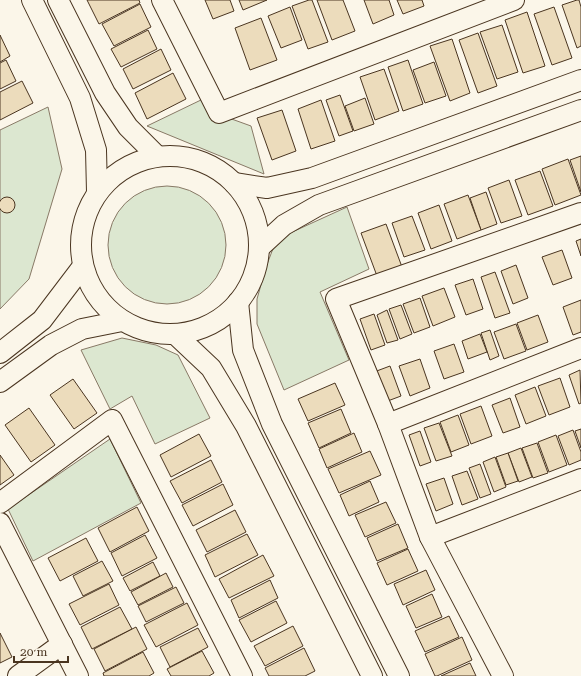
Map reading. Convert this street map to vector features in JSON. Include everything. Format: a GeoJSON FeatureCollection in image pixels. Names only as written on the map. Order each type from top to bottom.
{"type":"FeatureCollection","features":[{"type":"Feature","properties":{"kind":"street"},"geometry":{"type":"LineString","coordinates":[[32,0],[80,98],[96,150],[97,192]]}},
{"type":"Feature","properties":{"kind":"street"},"geometry":{"type":"LineString","coordinates":[[58,0],[105,93],[128,128],[157,156]]}},
{"type":"Feature","properties":{"kind":"street"},"geometry":{"type":"LineString","coordinates":[[162,0],[219,113],[514,0]]}},
{"type":"Feature","properties":{"kind":"street"},"geometry":{"type":"LineString","coordinates":[[234,183],[267,188],[312,178],[581,80]]}},
{"type":"Feature","properties":{"kind":"street"},"geometry":{"type":"LineString","coordinates":[[259,248],[284,224],[319,205],[581,110]]}},
{"type":"Feature","properties":{"kind":"street"},"geometry":{"type":"LineString","coordinates":[[157,156],[184,156],[210,164],[228,176],[244,195],[255,216],[258,230],[259,248],[257,264],[249,287],[238,302],[218,321],[209,326],[184,334],[157,334],[139,329],[122,321],[112,314],[95,294],[83,266],[80,244],[82,228],[85,215],[97,192],[111,177],[136,161],[157,156]]}},
{"type":"Feature","properties":{"kind":"street"},"geometry":{"type":"LineString","coordinates":[[502,676],[430,537],[388,424],[336,299],[581,213]]}},
{"type":"Feature","properties":{"kind":"street"},"geometry":{"type":"LineString","coordinates":[[0,353],[42,320],[83,266]]}},
{"type":"Feature","properties":{"kind":"street"},"geometry":{"type":"LineString","coordinates":[[238,302],[243,350],[272,424],[399,676]]}},
{"type":"Feature","properties":{"kind":"street"},"geometry":{"type":"LineString","coordinates":[[0,382],[51,345],[82,329],[122,321]]}},
{"type":"Feature","properties":{"kind":"street"},"geometry":{"type":"LineString","coordinates":[[176,335],[211,368],[246,426],[372,676]]}},
{"type":"Feature","properties":{"kind":"street"},"geometry":{"type":"LineString","coordinates":[[388,424],[581,348]]}},
{"type":"Feature","properties":{"kind":"street"},"geometry":{"type":"LineString","coordinates":[[0,503],[112,420],[242,676]]}},
{"type":"Feature","properties":{"kind":"street"},"geometry":{"type":"LineString","coordinates":[[430,537],[581,479]]}},
{"type":"Feature","properties":{"kind":"street"},"geometry":{"type":"LineString","coordinates":[[0,523],[78,676]]}},
{"type":"Feature","properties":{"kind":"street"},"geometry":{"type":"LineString","coordinates":[[18,676],[62,644]]}},
{"type":"Feature","properties":{"kind":"green space"},"geometry":{"type":"Polygon","coordinates":[[[203,99],[215,113],[251,126],[264,174],[147,126],[203,99]]]}},
{"type":"Feature","properties":{"kind":"green space"},"geometry":{"type":"Polygon","coordinates":[[[48,107],[62,169],[29,279],[0,309],[0,130],[48,107]]]}},
{"type":"Feature","properties":{"kind":"green space"},"geometry":{"type":"Polygon","coordinates":[[[167,186],[190,190],[209,203],[222,222],[226,245],[222,268],[209,287],[190,300],[167,304],[144,300],[125,287],[112,268],[108,245],[112,222],[125,203],[144,190],[167,186]]]}},
{"type":"Feature","properties":{"kind":"green space"},"geometry":{"type":"Polygon","coordinates":[[[347,207],[369,269],[320,292],[349,360],[284,390],[257,324],[257,299],[266,267],[274,246],[290,233],[347,207]]]}},
{"type":"Feature","properties":{"kind":"green space"},"geometry":{"type":"Polygon","coordinates":[[[122,338],[156,345],[178,355],[210,418],[155,444],[132,396],[110,409],[81,350],[122,338]]]}},
{"type":"Feature","properties":{"kind":"green space"},"geometry":{"type":"Polygon","coordinates":[[[110,439],[141,503],[33,561],[8,509],[110,439]]]}},
{"type":"Feature","properties":{"kind":"building"},"geometry":{"type":"Polygon","coordinates":[[[87,0],[139,0],[140,3],[99,24],[87,0]]]}},
{"type":"Feature","properties":{"kind":"building"},"geometry":{"type":"Polygon","coordinates":[[[205,0],[230,0],[234,11],[213,19],[205,0]]]}},
{"type":"Feature","properties":{"kind":"building"},"geometry":{"type":"Polygon","coordinates":[[[239,0],[267,0],[243,10],[239,0]]]}},
{"type":"Feature","properties":{"kind":"building"},"geometry":{"type":"Polygon","coordinates":[[[312,0],[328,42],[308,49],[292,6],[312,0]]]}},
{"type":"Feature","properties":{"kind":"building"},"geometry":{"type":"Polygon","coordinates":[[[317,0],[343,0],[355,31],[332,40],[317,0]]]}},
{"type":"Feature","properties":{"kind":"building"},"geometry":{"type":"Polygon","coordinates":[[[364,0],[389,0],[394,15],[373,24],[364,0]]]}},
{"type":"Feature","properties":{"kind":"building"},"geometry":{"type":"Polygon","coordinates":[[[397,0],[422,0],[424,6],[403,14],[397,0]]]}},
{"type":"Feature","properties":{"kind":"building"},"geometry":{"type":"Polygon","coordinates":[[[579,0],[581,7],[581,46],[577,48],[562,5],[579,0]]]}},
{"type":"Feature","properties":{"kind":"building"},"geometry":{"type":"Polygon","coordinates":[[[140,4],[151,27],[114,46],[102,24],[140,4]]]}},
{"type":"Feature","properties":{"kind":"building"},"geometry":{"type":"Polygon","coordinates":[[[290,7],[302,40],[281,48],[268,16],[290,7]]]}},
{"type":"Feature","properties":{"kind":"building"},"geometry":{"type":"Polygon","coordinates":[[[554,7],[572,58],[552,65],[534,14],[554,7]]]}},
{"type":"Feature","properties":{"kind":"building"},"geometry":{"type":"Polygon","coordinates":[[[527,12],[545,66],[523,73],[505,20],[527,12]]]}},
{"type":"Feature","properties":{"kind":"building"},"geometry":{"type":"Polygon","coordinates":[[[261,18],[277,60],[250,70],[235,28],[261,18]]]}},
{"type":"Feature","properties":{"kind":"building"},"geometry":{"type":"Polygon","coordinates":[[[502,25],[518,72],[497,79],[480,32],[502,25]]]}},
{"type":"Feature","properties":{"kind":"building"},"geometry":{"type":"Polygon","coordinates":[[[148,30],[157,49],[121,67],[111,49],[148,30]]]}},
{"type":"Feature","properties":{"kind":"building"},"geometry":{"type":"Polygon","coordinates":[[[478,33],[497,86],[478,93],[459,40],[478,33]]]}},
{"type":"Feature","properties":{"kind":"building"},"geometry":{"type":"Polygon","coordinates":[[[0,35],[10,56],[0,62],[0,35]]]}},
{"type":"Feature","properties":{"kind":"building"},"geometry":{"type":"Polygon","coordinates":[[[452,39],[470,93],[450,101],[430,46],[452,39]]]}},
{"type":"Feature","properties":{"kind":"building"},"geometry":{"type":"Polygon","coordinates":[[[161,49],[171,70],[133,89],[123,69],[161,49]]]}},
{"type":"Feature","properties":{"kind":"building"},"geometry":{"type":"Polygon","coordinates":[[[6,60],[16,81],[0,89],[0,63],[6,60]]]}},
{"type":"Feature","properties":{"kind":"building"},"geometry":{"type":"Polygon","coordinates":[[[408,60],[423,104],[403,111],[388,67],[408,60]]]}},
{"type":"Feature","properties":{"kind":"building"},"geometry":{"type":"Polygon","coordinates":[[[434,62],[446,96],[425,103],[413,70],[434,62]]]}},
{"type":"Feature","properties":{"kind":"building"},"geometry":{"type":"Polygon","coordinates":[[[384,69],[399,111],[375,120],[360,77],[384,69]]]}},
{"type":"Feature","properties":{"kind":"building"},"geometry":{"type":"Polygon","coordinates":[[[173,73],[186,99],[147,119],[135,93],[173,73]]]}},
{"type":"Feature","properties":{"kind":"building"},"geometry":{"type":"Polygon","coordinates":[[[22,81],[33,103],[0,120],[0,92],[22,81]]]}},
{"type":"Feature","properties":{"kind":"building"},"geometry":{"type":"Polygon","coordinates":[[[340,95],[353,131],[339,136],[326,100],[340,95]]]}},
{"type":"Feature","properties":{"kind":"building"},"geometry":{"type":"Polygon","coordinates":[[[365,98],[374,124],[354,131],[345,106],[365,98]]]}},
{"type":"Feature","properties":{"kind":"building"},"geometry":{"type":"Polygon","coordinates":[[[321,100],[335,141],[311,149],[298,109],[321,100]]]}},
{"type":"Feature","properties":{"kind":"building"},"geometry":{"type":"Polygon","coordinates":[[[282,110],[296,151],[272,160],[257,118],[282,110]]]}},
{"type":"Feature","properties":{"kind":"building"},"geometry":{"type":"Polygon","coordinates":[[[581,156],[581,192],[570,160],[581,156]]]}},
{"type":"Feature","properties":{"kind":"building"},"geometry":{"type":"Polygon","coordinates":[[[568,159],[581,195],[555,205],[542,169],[568,159]]]}},
{"type":"Feature","properties":{"kind":"building"},"geometry":{"type":"Polygon","coordinates":[[[540,171],[553,206],[528,215],[515,180],[540,171]]]}},
{"type":"Feature","properties":{"kind":"building"},"geometry":{"type":"Polygon","coordinates":[[[509,180],[522,216],[501,223],[488,188],[509,180]]]}},
{"type":"Feature","properties":{"kind":"building"},"geometry":{"type":"Polygon","coordinates":[[[486,192],[497,224],[481,230],[470,198],[486,192]]]}},
{"type":"Feature","properties":{"kind":"building"},"geometry":{"type":"Polygon","coordinates":[[[468,195],[481,230],[457,239],[444,204],[468,195]]]}},
{"type":"Feature","properties":{"kind":"building"},"geometry":{"type":"Polygon","coordinates":[[[7,197],[13,199],[15,205],[13,211],[7,213],[1,211],[-1,205],[1,199],[7,197]]]}},
{"type":"Feature","properties":{"kind":"building"},"geometry":{"type":"Polygon","coordinates":[[[439,205],[452,241],[431,249],[418,213],[439,205]]]}},
{"type":"Feature","properties":{"kind":"building"},"geometry":{"type":"Polygon","coordinates":[[[412,216],[425,250],[404,257],[392,223],[412,216]]]}},
{"type":"Feature","properties":{"kind":"building"},"geometry":{"type":"Polygon","coordinates":[[[386,224],[402,267],[377,276],[361,233],[386,224]]]}},
{"type":"Feature","properties":{"kind":"building"},"geometry":{"type":"Polygon","coordinates":[[[581,239],[581,256],[576,241],[581,239]]]}},
{"type":"Feature","properties":{"kind":"building"},"geometry":{"type":"Polygon","coordinates":[[[562,250],[572,278],[553,285],[542,257],[562,250]]]}},
{"type":"Feature","properties":{"kind":"building"},"geometry":{"type":"Polygon","coordinates":[[[516,265],[528,298],[513,304],[501,271],[516,265]]]}},
{"type":"Feature","properties":{"kind":"building"},"geometry":{"type":"Polygon","coordinates":[[[495,272],[510,313],[495,318],[481,277],[495,272]]]}},
{"type":"Feature","properties":{"kind":"building"},"geometry":{"type":"Polygon","coordinates":[[[473,279],[483,309],[466,315],[455,285],[473,279]]]}},
{"type":"Feature","properties":{"kind":"building"},"geometry":{"type":"Polygon","coordinates":[[[444,288],[455,317],[433,326],[422,296],[444,288]]]}},
{"type":"Feature","properties":{"kind":"building"},"geometry":{"type":"Polygon","coordinates":[[[420,298],[430,327],[414,333],[403,304],[420,298]]]}},
{"type":"Feature","properties":{"kind":"building"},"geometry":{"type":"Polygon","coordinates":[[[581,300],[581,332],[573,335],[563,307],[581,300]]]}},
{"type":"Feature","properties":{"kind":"building"},"geometry":{"type":"Polygon","coordinates":[[[401,305],[412,334],[400,339],[389,309],[401,305]]]}},
{"type":"Feature","properties":{"kind":"building"},"geometry":{"type":"Polygon","coordinates":[[[387,310],[398,340],[387,343],[377,315],[387,310]]]}},
{"type":"Feature","properties":{"kind":"building"},"geometry":{"type":"Polygon","coordinates":[[[374,314],[385,345],[371,350],[360,319],[374,314]]]}},
{"type":"Feature","properties":{"kind":"building"},"geometry":{"type":"Polygon","coordinates":[[[538,315],[548,342],[527,350],[517,323],[538,315]]]}},
{"type":"Feature","properties":{"kind":"building"},"geometry":{"type":"Polygon","coordinates":[[[516,324],[526,351],[504,359],[494,332],[516,324]]]}},
{"type":"Feature","properties":{"kind":"building"},"geometry":{"type":"Polygon","coordinates":[[[490,330],[499,356],[490,360],[481,333],[490,330]]]}},
{"type":"Feature","properties":{"kind":"building"},"geometry":{"type":"Polygon","coordinates":[[[480,334],[487,352],[468,359],[462,341],[480,334]]]}},
{"type":"Feature","properties":{"kind":"building"},"geometry":{"type":"Polygon","coordinates":[[[454,344],[464,372],[444,379],[434,351],[454,344]]]}},
{"type":"Feature","properties":{"kind":"building"},"geometry":{"type":"Polygon","coordinates":[[[420,359],[430,388],[410,396],[399,366],[420,359]]]}},
{"type":"Feature","properties":{"kind":"building"},"geometry":{"type":"Polygon","coordinates":[[[390,366],[401,396],[385,402],[374,372],[390,366]]]}},
{"type":"Feature","properties":{"kind":"building"},"geometry":{"type":"Polygon","coordinates":[[[580,370],[581,403],[579,404],[569,375],[580,370]]]}},
{"type":"Feature","properties":{"kind":"building"},"geometry":{"type":"Polygon","coordinates":[[[560,378],[570,407],[549,415],[538,386],[560,378]]]}},
{"type":"Feature","properties":{"kind":"building"},"geometry":{"type":"Polygon","coordinates":[[[73,379],[97,413],[74,429],[50,395],[73,379]]]}},
{"type":"Feature","properties":{"kind":"building"},"geometry":{"type":"Polygon","coordinates":[[[335,383],[345,405],[308,421],[298,399],[335,383]]]}},
{"type":"Feature","properties":{"kind":"building"},"geometry":{"type":"Polygon","coordinates":[[[535,387],[546,416],[526,424],[515,395],[535,387]]]}},
{"type":"Feature","properties":{"kind":"building"},"geometry":{"type":"Polygon","coordinates":[[[510,398],[520,427],[503,433],[492,405],[510,398]]]}},
{"type":"Feature","properties":{"kind":"building"},"geometry":{"type":"Polygon","coordinates":[[[481,406],[492,436],[471,444],[460,414],[481,406]]]}},
{"type":"Feature","properties":{"kind":"building"},"geometry":{"type":"Polygon","coordinates":[[[29,408],[55,445],[31,462],[5,425],[29,408]]]}},
{"type":"Feature","properties":{"kind":"building"},"geometry":{"type":"Polygon","coordinates":[[[341,409],[351,433],[319,448],[308,423],[341,409]]]}},
{"type":"Feature","properties":{"kind":"building"},"geometry":{"type":"Polygon","coordinates":[[[458,415],[469,445],[451,452],[440,422],[458,415]]]}},
{"type":"Feature","properties":{"kind":"building"},"geometry":{"type":"Polygon","coordinates":[[[439,423],[452,456],[436,461],[424,428],[439,423]]]}},
{"type":"Feature","properties":{"kind":"building"},"geometry":{"type":"Polygon","coordinates":[[[581,429],[581,448],[575,431],[581,429]]]}},
{"type":"Feature","properties":{"kind":"building"},"geometry":{"type":"Polygon","coordinates":[[[573,430],[581,452],[581,460],[569,465],[558,436],[573,430]]]}},
{"type":"Feature","properties":{"kind":"building"},"geometry":{"type":"Polygon","coordinates":[[[420,431],[431,462],[420,466],[409,435],[420,431]]]}},
{"type":"Feature","properties":{"kind":"building"},"geometry":{"type":"Polygon","coordinates":[[[354,433],[362,452],[327,468],[319,449],[354,433]]]}},
{"type":"Feature","properties":{"kind":"building"},"geometry":{"type":"Polygon","coordinates":[[[199,434],[211,456],[171,477],[160,455],[199,434]]]}},
{"type":"Feature","properties":{"kind":"building"},"geometry":{"type":"Polygon","coordinates":[[[556,435],[567,465],[549,472],[538,442],[556,435]]]}},
{"type":"Feature","properties":{"kind":"building"},"geometry":{"type":"Polygon","coordinates":[[[537,443],[548,473],[533,478],[522,448],[537,443]]]}},
{"type":"Feature","properties":{"kind":"building"},"geometry":{"type":"Polygon","coordinates":[[[521,448],[532,477],[519,482],[508,453],[521,448]]]}},
{"type":"Feature","properties":{"kind":"building"},"geometry":{"type":"Polygon","coordinates":[[[370,451],[381,475],[339,493],[328,469],[370,451]]]}},
{"type":"Feature","properties":{"kind":"building"},"geometry":{"type":"Polygon","coordinates":[[[508,453],[518,481],[506,485],[496,457],[508,453]]]}},
{"type":"Feature","properties":{"kind":"building"},"geometry":{"type":"Polygon","coordinates":[[[0,455],[14,475],[0,485],[0,455]]]}},
{"type":"Feature","properties":{"kind":"building"},"geometry":{"type":"Polygon","coordinates":[[[495,457],[506,487],[494,492],[483,462],[495,457]]]}},
{"type":"Feature","properties":{"kind":"building"},"geometry":{"type":"Polygon","coordinates":[[[211,460],[222,482],[182,503],[170,481],[211,460]]]}},
{"type":"Feature","properties":{"kind":"building"},"geometry":{"type":"Polygon","coordinates":[[[480,464],[491,494],[480,498],[469,468],[480,464]]]}},
{"type":"Feature","properties":{"kind":"building"},"geometry":{"type":"Polygon","coordinates":[[[467,471],[478,499],[462,505],[452,476],[467,471]]]}},
{"type":"Feature","properties":{"kind":"building"},"geometry":{"type":"Polygon","coordinates":[[[444,478],[453,504],[436,511],[426,484],[444,478]]]}},
{"type":"Feature","properties":{"kind":"building"},"geometry":{"type":"Polygon","coordinates":[[[370,481],[379,502],[349,516],[340,495],[370,481]]]}},
{"type":"Feature","properties":{"kind":"building"},"geometry":{"type":"Polygon","coordinates":[[[223,484],[233,505],[193,526],[182,505],[223,484]]]}},
{"type":"Feature","properties":{"kind":"building"},"geometry":{"type":"Polygon","coordinates":[[[386,502],[396,523],[365,537],[355,515],[386,502]]]}},
{"type":"Feature","properties":{"kind":"building"},"geometry":{"type":"Polygon","coordinates":[[[137,507],[149,531],[110,552],[98,528],[137,507]]]}},
{"type":"Feature","properties":{"kind":"building"},"geometry":{"type":"Polygon","coordinates":[[[235,510],[246,532],[207,552],[196,530],[235,510]]]}},
{"type":"Feature","properties":{"kind":"building"},"geometry":{"type":"Polygon","coordinates":[[[398,524],[408,548],[377,561],[367,538],[398,524]]]}},
{"type":"Feature","properties":{"kind":"building"},"geometry":{"type":"Polygon","coordinates":[[[247,534],[258,555],[215,577],[205,555],[247,534]]]}},
{"type":"Feature","properties":{"kind":"building"},"geometry":{"type":"Polygon","coordinates":[[[145,535],[157,558],[122,576],[111,553],[145,535]]]}},
{"type":"Feature","properties":{"kind":"building"},"geometry":{"type":"Polygon","coordinates":[[[86,538],[98,561],[60,581],[48,558],[86,538]]]}},
{"type":"Feature","properties":{"kind":"building"},"geometry":{"type":"Polygon","coordinates":[[[408,549],[418,571],[387,585],[377,563],[408,549]]]}},
{"type":"Feature","properties":{"kind":"building"},"geometry":{"type":"Polygon","coordinates":[[[263,555],[274,576],[229,598],[219,579],[263,555]]]}},
{"type":"Feature","properties":{"kind":"building"},"geometry":{"type":"Polygon","coordinates":[[[102,561],[113,581],[83,596],[73,576],[102,561]]]}},
{"type":"Feature","properties":{"kind":"building"},"geometry":{"type":"Polygon","coordinates":[[[153,562],[160,576],[130,591],[123,578],[153,562]]]}},
{"type":"Feature","properties":{"kind":"building"},"geometry":{"type":"Polygon","coordinates":[[[426,570],[435,590],[403,605],[394,584],[426,570]]]}},
{"type":"Feature","properties":{"kind":"building"},"geometry":{"type":"Polygon","coordinates":[[[166,573],[173,587],[138,605],[131,592],[166,573]]]}},
{"type":"Feature","properties":{"kind":"building"},"geometry":{"type":"Polygon","coordinates":[[[270,580],[278,598],[239,618],[231,600],[270,580]]]}},
{"type":"Feature","properties":{"kind":"building"},"geometry":{"type":"Polygon","coordinates":[[[109,584],[119,605],[80,625],[69,604],[109,584]]]}},
{"type":"Feature","properties":{"kind":"building"},"geometry":{"type":"Polygon","coordinates":[[[176,587],[184,603],[146,622],[138,606],[176,587]]]}},
{"type":"Feature","properties":{"kind":"building"},"geometry":{"type":"Polygon","coordinates":[[[432,594],[442,617],[416,628],[406,606],[432,594]]]}},
{"type":"Feature","properties":{"kind":"building"},"geometry":{"type":"Polygon","coordinates":[[[276,601],[287,623],[251,642],[239,620],[276,601]]]}},
{"type":"Feature","properties":{"kind":"building"},"geometry":{"type":"Polygon","coordinates":[[[187,603],[198,625],[156,647],[144,625],[187,603]]]}},
{"type":"Feature","properties":{"kind":"building"},"geometry":{"type":"Polygon","coordinates":[[[120,607],[132,629],[92,649],[81,627],[120,607]]]}},
{"type":"Feature","properties":{"kind":"building"},"geometry":{"type":"Polygon","coordinates":[[[449,616],[459,637],[425,652],[415,631],[449,616]]]}},
{"type":"Feature","properties":{"kind":"building"},"geometry":{"type":"Polygon","coordinates":[[[293,626],[303,646],[265,666],[254,646],[293,626]]]}},
{"type":"Feature","properties":{"kind":"building"},"geometry":{"type":"Polygon","coordinates":[[[136,627],[147,649],[105,671],[94,649],[136,627]]]}},
{"type":"Feature","properties":{"kind":"building"},"geometry":{"type":"Polygon","coordinates":[[[198,628],[208,647],[170,667],[160,647],[198,628]]]}},
{"type":"Feature","properties":{"kind":"building"},"geometry":{"type":"Polygon","coordinates":[[[0,633],[12,657],[0,663],[0,633]]]}},
{"type":"Feature","properties":{"kind":"building"},"geometry":{"type":"Polygon","coordinates":[[[462,637],[472,660],[435,676],[425,654],[462,637]]]}},
{"type":"Feature","properties":{"kind":"building"},"geometry":{"type":"Polygon","coordinates":[[[304,648],[315,671],[305,676],[269,676],[265,668],[304,648]]]}},
{"type":"Feature","properties":{"kind":"building"},"geometry":{"type":"Polygon","coordinates":[[[202,651],[214,673],[209,676],[171,676],[167,669],[202,651]]]}},
{"type":"Feature","properties":{"kind":"building"},"geometry":{"type":"Polygon","coordinates":[[[143,652],[154,673],[149,676],[104,676],[103,673],[143,652]]]}},
{"type":"Feature","properties":{"kind":"building"},"geometry":{"type":"Polygon","coordinates":[[[470,663],[476,676],[441,676],[470,663]]]}}]}
